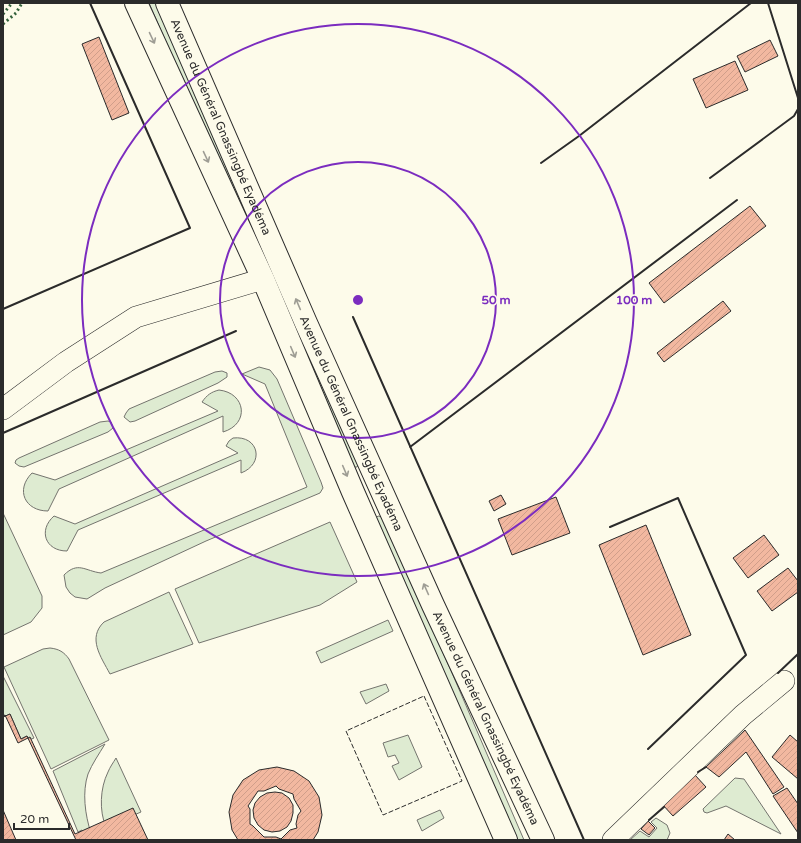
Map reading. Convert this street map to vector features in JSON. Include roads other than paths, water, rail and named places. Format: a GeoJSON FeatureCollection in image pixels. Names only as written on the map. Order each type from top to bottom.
{"type":"FeatureCollection","features":[{"type":"Feature","properties":{"kind":"main road","name":"Avenue du Général Gnassingbé Eyadéma"},"geometry":{"type":"LineString","coordinates":[[136,3],[263,279],[357,500],[506,840]]}},
{"type":"Feature","properties":{"kind":"main road","name":"Avenue du Général Gnassingbé Eyadéma"},"geometry":{"type":"LineString","coordinates":[[167,3],[306,323],[433,605],[543,840]]}},
{"type":"Feature","properties":{"kind":"street"},"geometry":{"type":"LineString","coordinates":[[3,409],[66,362],[136,317],[263,279]]}},
{"type":"Feature","properties":{"kind":"street"},"geometry":{"type":"LineString","coordinates":[[613,840],[743,715],[784,680]]}}]}
